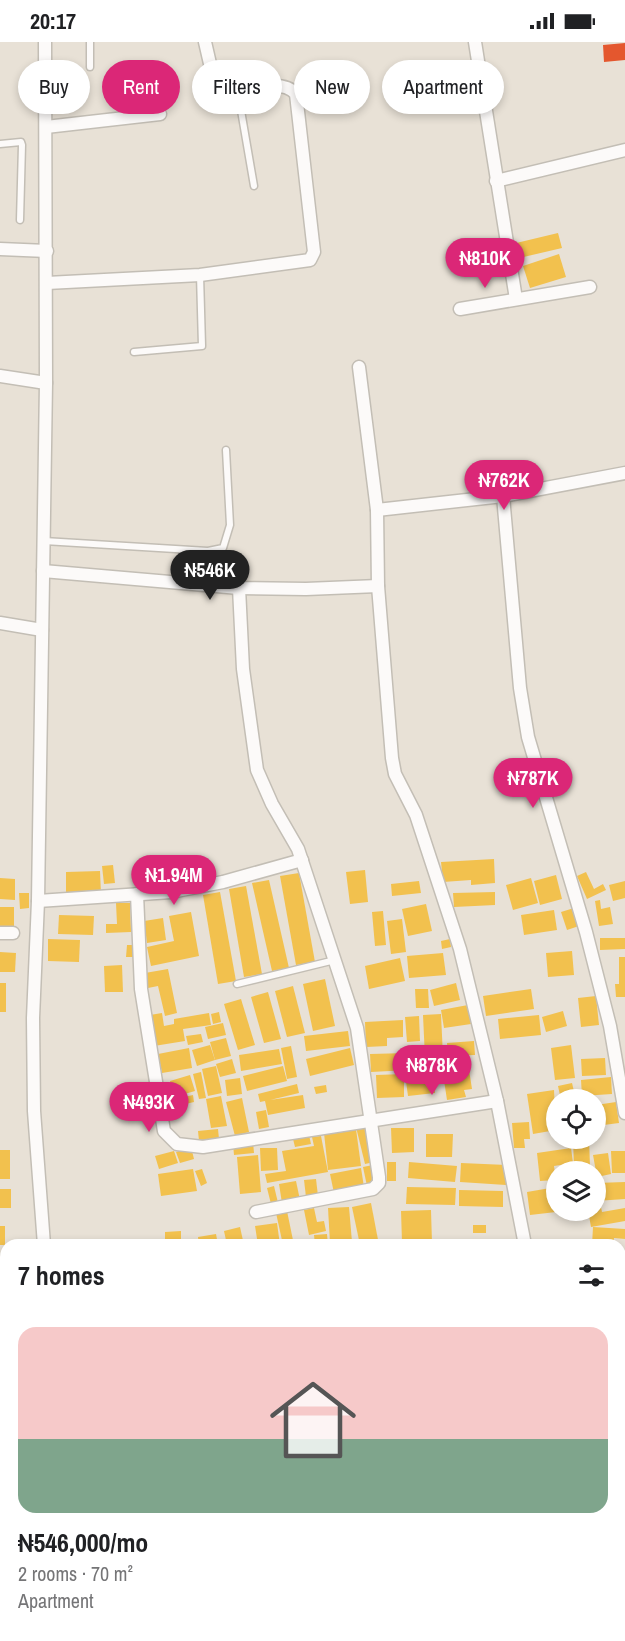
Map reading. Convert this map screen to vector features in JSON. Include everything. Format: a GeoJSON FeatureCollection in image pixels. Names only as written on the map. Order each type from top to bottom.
{"type":"FeatureCollection","features":[{"type":"Feature","properties":{"kind":"street"},"geometry":{"type":"LineString","coordinates":[[44,1239],[34,1088],[33,1018],[38,902],[46,383],[45,42]]}},
{"type":"Feature","properties":{"kind":"street"},"geometry":{"type":"LineString","coordinates":[[205,42],[209,60]]}},
{"type":"Feature","properties":{"kind":"street"},"geometry":{"type":"LineString","coordinates":[[475,42],[516,299]]}},
{"type":"Feature","properties":{"kind":"street"},"geometry":{"type":"LineString","coordinates":[[46,283],[200,275],[310,260],[314,252],[296,94],[290,87],[282,85]]}},
{"type":"Feature","properties":{"kind":"street"},"geometry":{"type":"LineString","coordinates":[[46,127],[160,114]]}},
{"type":"Feature","properties":{"kind":"street"},"geometry":{"type":"LineString","coordinates":[[496,181],[625,150]]}},
{"type":"Feature","properties":{"kind":"street"},"geometry":{"type":"LineString","coordinates":[[0,249],[46,251]]}},
{"type":"Feature","properties":{"kind":"street"},"geometry":{"type":"LineString","coordinates":[[460,309],[590,287]]}},
{"type":"Feature","properties":{"kind":"street"},"geometry":{"type":"LineString","coordinates":[[359,367],[377,510],[378,586],[386,697],[395,774],[416,815],[460,949],[497,1101],[524,1239]]}},
{"type":"Feature","properties":{"kind":"street"},"geometry":{"type":"LineString","coordinates":[[0,376],[46,383]]}},
{"type":"Feature","properties":{"kind":"street"},"geometry":{"type":"LineString","coordinates":[[377,510],[503,496],[625,473]]}},
{"type":"Feature","properties":{"kind":"street"},"geometry":{"type":"LineString","coordinates":[[503,496],[520,688],[528,737],[586,932],[607,1015],[625,1113]]}},
{"type":"Feature","properties":{"kind":"street"},"geometry":{"type":"LineString","coordinates":[[43,571],[239,588],[306,589],[378,586]]}},
{"type":"Feature","properties":{"kind":"street"},"geometry":{"type":"LineString","coordinates":[[239,588],[243,669],[250,734],[257,770],[302,860],[357,1028],[379,1177],[379,1184],[373,1189],[256,1212]]}},
{"type":"Feature","properties":{"kind":"street"},"geometry":{"type":"LineString","coordinates":[[0,623],[42,630]]}},
{"type":"Feature","properties":{"kind":"street"},"geometry":{"type":"LineString","coordinates":[[38,902],[137,894],[223,882],[302,860]]}},
{"type":"Feature","properties":{"kind":"street"},"geometry":{"type":"LineString","coordinates":[[137,894],[141,989],[164,1131],[169,1139],[177,1144],[203,1147],[497,1101]]}},
{"type":"Feature","properties":{"kind":"street"},"geometry":{"type":"LineString","coordinates":[[0,933],[13,933]]}},
{"type":"Feature","properties":{"kind":"lane"},"geometry":{"type":"LineString","coordinates":[[90,42],[90,60]]}},
{"type":"Feature","properties":{"kind":"lane"},"geometry":{"type":"LineString","coordinates":[[242,114],[254,186]]}},
{"type":"Feature","properties":{"kind":"lane"},"geometry":{"type":"LineString","coordinates":[[0,144],[16,141],[21,142],[22,145],[20,220]]}},
{"type":"Feature","properties":{"kind":"lane"},"geometry":{"type":"LineString","coordinates":[[134,352],[202,346],[200,275]]}},
{"type":"Feature","properties":{"kind":"lane"},"geometry":{"type":"LineString","coordinates":[[44,541],[208,551],[223,548],[230,525],[226,450]]}},
{"type":"Feature","properties":{"kind":"lane"},"geometry":{"type":"LineString","coordinates":[[237,984],[336,959]]}},
{"type":"Feature","properties":{"kind":"building: Homes"},"geometry":{"type":"Polygon","coordinates":[[[558,233],[562,248],[515,259],[512,244],[558,233]]]}},
{"type":"Feature","properties":{"kind":"building: Homes"},"geometry":{"type":"Polygon","coordinates":[[[559,254],[566,277],[530,288],[523,266],[559,254]]]}},
{"type":"Feature","properties":{"kind":"building: Homes"},"geometry":{"type":"Polygon","coordinates":[[[494,859],[495,883],[471,885],[471,880],[443,882],[441,862],[494,859]]]}},
{"type":"Feature","properties":{"kind":"building: Homes"},"geometry":{"type":"Polygon","coordinates":[[[113,865],[115,883],[104,884],[102,866],[113,865]]]}},
{"type":"Feature","properties":{"kind":"building: Homes"},"geometry":{"type":"Polygon","coordinates":[[[365,870],[368,902],[350,904],[346,872],[365,870]]]}},
{"type":"Feature","properties":{"kind":"building: Homes"},"geometry":{"type":"Polygon","coordinates":[[[100,871],[101,894],[66,894],[66,872],[100,871]]]}},
{"type":"Feature","properties":{"kind":"building: Homes"},"geometry":{"type":"Polygon","coordinates":[[[586,872],[594,889],[603,884],[606,890],[587,899],[577,876],[586,872]]]}},
{"type":"Feature","properties":{"kind":"building: Homes"},"geometry":{"type":"Polygon","coordinates":[[[299,873],[315,962],[296,965],[280,876],[299,873]]]}},
{"type":"Feature","properties":{"kind":"building: Homes"},"geometry":{"type":"Polygon","coordinates":[[[556,875],[562,899],[540,905],[534,881],[556,875]]]}},
{"type":"Feature","properties":{"kind":"building: Homes"},"geometry":{"type":"Polygon","coordinates":[[[0,878],[15,879],[15,900],[0,899],[0,878]]]}},
{"type":"Feature","properties":{"kind":"building: Homes"},"geometry":{"type":"Polygon","coordinates":[[[531,878],[538,903],[513,910],[506,885],[531,878]]]}},
{"type":"Feature","properties":{"kind":"building: Homes"},"geometry":{"type":"Polygon","coordinates":[[[269,880],[289,968],[272,971],[252,883],[269,880]]]}},
{"type":"Feature","properties":{"kind":"building: Homes"},"geometry":{"type":"Polygon","coordinates":[[[419,881],[421,893],[392,896],[391,884],[419,881]]]}},
{"type":"Feature","properties":{"kind":"building: Homes"},"geometry":{"type":"Polygon","coordinates":[[[625,881],[625,898],[613,901],[609,885],[625,881]]]}},
{"type":"Feature","properties":{"kind":"building: Homes"},"geometry":{"type":"Polygon","coordinates":[[[246,886],[262,974],[244,977],[229,889],[246,886]]]}},
{"type":"Feature","properties":{"kind":"building: Homes"},"geometry":{"type":"Polygon","coordinates":[[[220,892],[236,981],[218,984],[203,895],[220,892]]]}},
{"type":"Feature","properties":{"kind":"building: Homes"},"geometry":{"type":"Polygon","coordinates":[[[495,892],[495,905],[454,907],[453,893],[495,892]]]}},
{"type":"Feature","properties":{"kind":"building: Homes"},"geometry":{"type":"Polygon","coordinates":[[[19,893],[29,893],[29,908],[20,909],[19,893]]]}},
{"type":"Feature","properties":{"kind":"building: Homes"},"geometry":{"type":"Polygon","coordinates":[[[600,900],[601,909],[610,907],[613,924],[599,926],[595,901],[600,900]]]}},
{"type":"Feature","properties":{"kind":"building: Homes"},"geometry":{"type":"Polygon","coordinates":[[[116,903],[130,903],[131,932],[106,933],[106,924],[117,924],[116,903]]]}},
{"type":"Feature","properties":{"kind":"building: Homes"},"geometry":{"type":"Polygon","coordinates":[[[426,904],[432,931],[408,936],[402,909],[426,904]]]}},
{"type":"Feature","properties":{"kind":"building: Homes"},"geometry":{"type":"Polygon","coordinates":[[[0,907],[14,907],[14,926],[0,926],[0,907]]]}},
{"type":"Feature","properties":{"kind":"building: Homes"},"geometry":{"type":"Polygon","coordinates":[[[574,908],[579,926],[567,930],[561,912],[574,908]]]}},
{"type":"Feature","properties":{"kind":"building: Homes"},"geometry":{"type":"Polygon","coordinates":[[[554,910],[557,930],[524,935],[521,915],[554,910]]]}},
{"type":"Feature","properties":{"kind":"building: Homes"},"geometry":{"type":"Polygon","coordinates":[[[383,911],[386,945],[375,946],[372,912],[383,911]]]}},
{"type":"Feature","properties":{"kind":"building: Homes"},"geometry":{"type":"Polygon","coordinates":[[[191,912],[199,956],[151,966],[147,947],[174,941],[169,916],[191,912]]]}},
{"type":"Feature","properties":{"kind":"building: Homes"},"geometry":{"type":"Polygon","coordinates":[[[59,915],[94,916],[93,935],[58,934],[59,915]]]}},
{"type":"Feature","properties":{"kind":"building: Homes"},"geometry":{"type":"Polygon","coordinates":[[[163,918],[166,940],[147,943],[144,921],[163,918]]]}},
{"type":"Feature","properties":{"kind":"building: Homes"},"geometry":{"type":"Polygon","coordinates":[[[402,919],[406,952],[391,954],[387,921],[402,919]]]}},
{"type":"Feature","properties":{"kind":"building: Homes"},"geometry":{"type":"Polygon","coordinates":[[[600,938],[625,938],[625,949],[600,950],[600,938]]]}},
{"type":"Feature","properties":{"kind":"building: Homes"},"geometry":{"type":"Polygon","coordinates":[[[48,939],[80,940],[79,962],[48,961],[48,939]]]}},
{"type":"Feature","properties":{"kind":"building: Homes"},"geometry":{"type":"Polygon","coordinates":[[[450,939],[451,947],[442,949],[441,941],[450,939]]]}},
{"type":"Feature","properties":{"kind":"building: Homes"},"geometry":{"type":"Polygon","coordinates":[[[127,945],[133,945],[133,957],[126,957],[127,945]]]}},
{"type":"Feature","properties":{"kind":"building: Homes"},"geometry":{"type":"Polygon","coordinates":[[[572,951],[574,975],[548,977],[546,953],[572,951]]]}},
{"type":"Feature","properties":{"kind":"building: Homes"},"geometry":{"type":"Polygon","coordinates":[[[0,952],[16,953],[15,972],[0,972],[0,952]]]}},
{"type":"Feature","properties":{"kind":"building: Homes"},"geometry":{"type":"Polygon","coordinates":[[[443,953],[446,975],[409,978],[407,956],[443,953]]]}},
{"type":"Feature","properties":{"kind":"building: Homes"},"geometry":{"type":"Polygon","coordinates":[[[619,957],[625,957],[625,997],[616,997],[615,984],[619,984],[619,957]]]}},
{"type":"Feature","properties":{"kind":"building: Homes"},"geometry":{"type":"Polygon","coordinates":[[[400,958],[405,981],[369,989],[365,966],[400,958]]]}},
{"type":"Feature","properties":{"kind":"building: Homes"},"geometry":{"type":"Polygon","coordinates":[[[122,965],[123,992],[105,992],[104,966],[122,965]]]}},
{"type":"Feature","properties":{"kind":"building: Homes"},"geometry":{"type":"Polygon","coordinates":[[[168,969],[177,1013],[165,1016],[158,986],[148,988],[145,973],[168,969]]]}},
{"type":"Feature","properties":{"kind":"building: Homes"},"geometry":{"type":"Polygon","coordinates":[[[325,979],[335,1026],[313,1031],[303,984],[325,979]]]}},
{"type":"Feature","properties":{"kind":"building: Homes"},"geometry":{"type":"Polygon","coordinates":[[[0,983],[6,983],[6,1012],[0,1012],[0,983]]]}},
{"type":"Feature","properties":{"kind":"building: Homes"},"geometry":{"type":"Polygon","coordinates":[[[456,983],[460,1000],[434,1006],[430,990],[456,983]]]}},
{"type":"Feature","properties":{"kind":"building: Homes"},"geometry":{"type":"Polygon","coordinates":[[[293,986],[305,1033],[287,1037],[275,991],[293,986]]]}},
{"type":"Feature","properties":{"kind":"building: Homes"},"geometry":{"type":"Polygon","coordinates":[[[415,989],[428,989],[429,1008],[416,1008],[415,989]]]}},
{"type":"Feature","properties":{"kind":"building: Homes"},"geometry":{"type":"Polygon","coordinates":[[[531,989],[534,1009],[486,1016],[483,996],[531,989]]]}},
{"type":"Feature","properties":{"kind":"building: Homes"},"geometry":{"type":"Polygon","coordinates":[[[268,992],[281,1039],[264,1043],[251,997],[268,992]]]}},
{"type":"Feature","properties":{"kind":"building: Homes"},"geometry":{"type":"Polygon","coordinates":[[[596,996],[599,1025],[581,1027],[578,998],[596,996]]]}},
{"type":"Feature","properties":{"kind":"building: Homes"},"geometry":{"type":"Polygon","coordinates":[[[241,999],[255,1045],[238,1050],[224,1004],[241,999]]]}},
{"type":"Feature","properties":{"kind":"building: Homes"},"geometry":{"type":"Polygon","coordinates":[[[468,1005],[471,1024],[444,1028],[441,1010],[468,1005]]]}},
{"type":"Feature","properties":{"kind":"building: Homes"},"geometry":{"type":"Polygon","coordinates":[[[563,1011],[567,1026],[546,1032],[542,1017],[563,1011]]]}},
{"type":"Feature","properties":{"kind":"building: Homes"},"geometry":{"type":"Polygon","coordinates":[[[219,1012],[221,1022],[213,1024],[211,1014],[219,1012]]]}},
{"type":"Feature","properties":{"kind":"building: Homes"},"geometry":{"type":"Polygon","coordinates":[[[162,1013],[164,1026],[174,1024],[174,1019],[209,1013],[211,1025],[183,1029],[185,1041],[154,1046],[150,1015],[162,1013]]]}},
{"type":"Feature","properties":{"kind":"building: Homes"},"geometry":{"type":"Polygon","coordinates":[[[441,1014],[443,1057],[425,1058],[423,1015],[441,1014]]]}},
{"type":"Feature","properties":{"kind":"building: Homes"},"geometry":{"type":"Polygon","coordinates":[[[539,1015],[541,1035],[500,1039],[498,1019],[539,1015]]]}},
{"type":"Feature","properties":{"kind":"building: Homes"},"geometry":{"type":"Polygon","coordinates":[[[419,1016],[420,1041],[407,1042],[405,1017],[419,1016]]]}},
{"type":"Feature","properties":{"kind":"building: Homes"},"geometry":{"type":"Polygon","coordinates":[[[403,1020],[403,1037],[387,1038],[387,1046],[366,1047],[365,1022],[403,1020]]]}},
{"type":"Feature","properties":{"kind":"building: Homes"},"geometry":{"type":"Polygon","coordinates":[[[223,1023],[226,1035],[208,1039],[205,1027],[223,1023]]]}},
{"type":"Feature","properties":{"kind":"building: Homes"},"geometry":{"type":"Polygon","coordinates":[[[348,1031],[350,1046],[306,1051],[304,1036],[348,1031]]]}},
{"type":"Feature","properties":{"kind":"building: Homes"},"geometry":{"type":"Polygon","coordinates":[[[201,1034],[203,1042],[188,1045],[186,1036],[201,1034]]]}},
{"type":"Feature","properties":{"kind":"building: Homes"},"geometry":{"type":"Polygon","coordinates":[[[226,1038],[231,1056],[215,1060],[210,1042],[226,1038]]]}},
{"type":"Feature","properties":{"kind":"building: Homes"},"geometry":{"type":"Polygon","coordinates":[[[474,1041],[475,1055],[448,1056],[447,1043],[474,1041]]]}},
{"type":"Feature","properties":{"kind":"building: Homes"},"geometry":{"type":"Polygon","coordinates":[[[210,1045],[215,1060],[197,1066],[192,1050],[210,1045]]]}},
{"type":"Feature","properties":{"kind":"building: Homes"},"geometry":{"type":"Polygon","coordinates":[[[571,1045],[575,1078],[555,1080],[551,1048],[571,1045]]]}},
{"type":"Feature","properties":{"kind":"building: Homes"},"geometry":{"type":"Polygon","coordinates":[[[291,1046],[297,1077],[287,1079],[281,1048],[291,1046]]]}},
{"type":"Feature","properties":{"kind":"building: Homes"},"geometry":{"type":"Polygon","coordinates":[[[421,1047],[421,1066],[410,1066],[409,1048],[421,1047]]]}},
{"type":"Feature","properties":{"kind":"building: Homes"},"geometry":{"type":"Polygon","coordinates":[[[189,1048],[192,1068],[162,1073],[158,1054],[189,1048]]]}},
{"type":"Feature","properties":{"kind":"building: Homes"},"geometry":{"type":"Polygon","coordinates":[[[350,1048],[354,1065],[310,1076],[306,1059],[350,1048]]]}},
{"type":"Feature","properties":{"kind":"building: Homes"},"geometry":{"type":"Polygon","coordinates":[[[279,1049],[282,1064],[241,1071],[239,1055],[279,1049]]]}},
{"type":"Feature","properties":{"kind":"building: Homes"},"geometry":{"type":"Polygon","coordinates":[[[408,1053],[409,1070],[371,1072],[370,1054],[408,1053]]]}},
{"type":"Feature","properties":{"kind":"building: Homes"},"geometry":{"type":"Polygon","coordinates":[[[605,1058],[606,1075],[582,1076],[581,1059],[605,1058]]]}},
{"type":"Feature","properties":{"kind":"building: Homes"},"geometry":{"type":"Polygon","coordinates":[[[232,1059],[236,1073],[220,1077],[216,1064],[232,1059]]]}},
{"type":"Feature","properties":{"kind":"building: Homes"},"geometry":{"type":"Polygon","coordinates":[[[468,1063],[472,1089],[464,1090],[466,1097],[447,1100],[442,1067],[468,1063]]]}},
{"type":"Feature","properties":{"kind":"building: Homes"},"geometry":{"type":"Polygon","coordinates":[[[216,1066],[222,1093],[208,1096],[202,1069],[216,1066]]]}},
{"type":"Feature","properties":{"kind":"building: Homes"},"geometry":{"type":"Polygon","coordinates":[[[283,1066],[287,1081],[247,1091],[243,1076],[283,1066]]]}},
{"type":"Feature","properties":{"kind":"building: Homes"},"geometry":{"type":"Polygon","coordinates":[[[432,1071],[435,1093],[408,1096],[405,1074],[432,1071]]]}},
{"type":"Feature","properties":{"kind":"building: Homes"},"geometry":{"type":"Polygon","coordinates":[[[201,1072],[206,1098],[199,1099],[193,1074],[201,1072]]]}},
{"type":"Feature","properties":{"kind":"building: Homes"},"geometry":{"type":"Polygon","coordinates":[[[404,1074],[404,1097],[377,1098],[376,1075],[404,1074]]]}},
{"type":"Feature","properties":{"kind":"building: Homes"},"geometry":{"type":"Polygon","coordinates":[[[190,1075],[195,1091],[174,1097],[170,1081],[190,1075]]]}},
{"type":"Feature","properties":{"kind":"building: Homes"},"geometry":{"type":"Polygon","coordinates":[[[611,1077],[612,1094],[606,1094],[606,1089],[582,1089],[581,1080],[611,1077]]]}},
{"type":"Feature","properties":{"kind":"building: Homes"},"geometry":{"type":"Polygon","coordinates":[[[240,1078],[242,1094],[227,1096],[225,1080],[240,1078]]]}},
{"type":"Feature","properties":{"kind":"building: Homes"},"geometry":{"type":"Polygon","coordinates":[[[572,1083],[573,1089],[559,1089],[558,1086],[572,1083]]]}},
{"type":"Feature","properties":{"kind":"building: Homes"},"geometry":{"type":"Polygon","coordinates":[[[297,1084],[299,1093],[270,1100],[303,1095],[305,1108],[268,1115],[265,1101],[260,1102],[258,1094],[297,1084]]]}},
{"type":"Feature","properties":{"kind":"building: Homes"},"geometry":{"type":"Polygon","coordinates":[[[326,1085],[327,1092],[316,1094],[314,1087],[326,1085]]]}},
{"type":"Feature","properties":{"kind":"building: Homes"},"geometry":{"type":"Polygon","coordinates":[[[546,1091],[546,1132],[533,1134],[527,1094],[546,1091]]]}},
{"type":"Feature","properties":{"kind":"building: Homes"},"geometry":{"type":"Polygon","coordinates":[[[193,1095],[194,1102],[177,1106],[175,1099],[193,1095]]]}},
{"type":"Feature","properties":{"kind":"building: Homes"},"geometry":{"type":"Polygon","coordinates":[[[221,1096],[227,1126],[211,1128],[206,1099],[221,1096]]]}},
{"type":"Feature","properties":{"kind":"building: Homes"},"geometry":{"type":"Polygon","coordinates":[[[242,1098],[249,1132],[235,1136],[226,1102],[242,1098]]]}},
{"type":"Feature","properties":{"kind":"building: Homes"},"geometry":{"type":"Polygon","coordinates":[[[616,1102],[619,1123],[606,1125],[606,1104],[616,1102]]]}},
{"type":"Feature","properties":{"kind":"building: Homes"},"geometry":{"type":"Polygon","coordinates":[[[266,1110],[269,1127],[259,1129],[256,1112],[266,1110]]]}},
{"type":"Feature","properties":{"kind":"building: Homes"},"geometry":{"type":"Polygon","coordinates":[[[529,1122],[530,1139],[524,1139],[525,1148],[514,1148],[512,1123],[529,1122]]]}},
{"type":"Feature","properties":{"kind":"building: Homes"},"geometry":{"type":"Polygon","coordinates":[[[365,1125],[374,1162],[365,1164],[356,1127],[365,1125]]]}},
{"type":"Feature","properties":{"kind":"building: Homes"},"geometry":{"type":"Polygon","coordinates":[[[391,1128],[414,1128],[414,1152],[392,1153],[391,1128]]]}},
{"type":"Feature","properties":{"kind":"building: Homes"},"geometry":{"type":"Polygon","coordinates":[[[218,1129],[219,1139],[199,1141],[198,1131],[218,1129]]]}},
{"type":"Feature","properties":{"kind":"building: Homes"},"geometry":{"type":"Polygon","coordinates":[[[356,1129],[361,1166],[328,1170],[324,1133],[356,1129]]]}},
{"type":"Feature","properties":{"kind":"building: Homes"},"geometry":{"type":"Polygon","coordinates":[[[426,1134],[453,1134],[452,1157],[426,1157],[426,1134]]]}},
{"type":"Feature","properties":{"kind":"building: Homes"},"geometry":{"type":"Polygon","coordinates":[[[309,1135],[311,1144],[295,1147],[293,1139],[309,1135]]]}},
{"type":"Feature","properties":{"kind":"building: Homes"},"geometry":{"type":"Polygon","coordinates":[[[321,1136],[328,1172],[267,1183],[265,1174],[286,1171],[282,1151],[314,1146],[312,1137],[321,1136]]]}},
{"type":"Feature","properties":{"kind":"building: Homes"},"geometry":{"type":"Polygon","coordinates":[[[253,1142],[254,1153],[234,1155],[233,1144],[253,1142]]]}},
{"type":"Feature","properties":{"kind":"building: Homes"},"geometry":{"type":"Polygon","coordinates":[[[191,1147],[194,1159],[180,1163],[176,1152],[191,1147]]]}},
{"type":"Feature","properties":{"kind":"building: Homes"},"geometry":{"type":"Polygon","coordinates":[[[260,1148],[277,1148],[278,1170],[261,1171],[260,1148]]]}},
{"type":"Feature","properties":{"kind":"building: Homes"},"geometry":{"type":"Polygon","coordinates":[[[571,1149],[573,1161],[546,1161],[546,1181],[540,1181],[537,1153],[571,1149]]]}},
{"type":"Feature","properties":{"kind":"building: Homes"},"geometry":{"type":"Polygon","coordinates":[[[573,1149],[589,1149],[590,1161],[574,1161],[573,1149]]]}},
{"type":"Feature","properties":{"kind":"building: Homes"},"geometry":{"type":"Polygon","coordinates":[[[0,1150],[10,1150],[10,1179],[0,1179],[0,1150]]]}},
{"type":"Feature","properties":{"kind":"building: Homes"},"geometry":{"type":"Polygon","coordinates":[[[174,1151],[178,1163],[159,1169],[155,1156],[174,1151]]]}},
{"type":"Feature","properties":{"kind":"building: Homes"},"geometry":{"type":"Polygon","coordinates":[[[611,1151],[625,1151],[625,1173],[612,1173],[611,1151]]]}},
{"type":"Feature","properties":{"kind":"building: Homes"},"geometry":{"type":"Polygon","coordinates":[[[608,1153],[611,1174],[606,1175],[606,1161],[594,1161],[593,1155],[608,1153]]]}},
{"type":"Feature","properties":{"kind":"building: Homes"},"geometry":{"type":"Polygon","coordinates":[[[258,1155],[261,1192],[240,1194],[237,1157],[258,1155]]]}},
{"type":"Feature","properties":{"kind":"building: Homes"},"geometry":{"type":"Polygon","coordinates":[[[387,1162],[396,1162],[396,1181],[387,1181],[387,1162]]]}},
{"type":"Feature","properties":{"kind":"building: Homes"},"geometry":{"type":"Polygon","coordinates":[[[409,1162],[457,1166],[455,1182],[408,1178],[409,1162]]]}},
{"type":"Feature","properties":{"kind":"building: Homes"},"geometry":{"type":"Polygon","coordinates":[[[461,1163],[507,1165],[506,1185],[460,1182],[461,1163]]]}},
{"type":"Feature","properties":{"kind":"building: Homes"},"geometry":{"type":"Polygon","coordinates":[[[373,1165],[377,1184],[367,1186],[363,1167],[373,1165]]]}},
{"type":"Feature","properties":{"kind":"building: Homes"},"geometry":{"type":"Polygon","coordinates":[[[361,1168],[364,1187],[334,1193],[330,1174],[361,1168]]]}},
{"type":"Feature","properties":{"kind":"building: Homes"},"geometry":{"type":"Polygon","coordinates":[[[193,1169],[197,1191],[161,1196],[158,1174],[193,1169]]]}},
{"type":"Feature","properties":{"kind":"building: Homes"},"geometry":{"type":"Polygon","coordinates":[[[202,1169],[207,1183],[201,1186],[195,1171],[202,1169]]]}},
{"type":"Feature","properties":{"kind":"building: Homes"},"geometry":{"type":"Polygon","coordinates":[[[316,1179],[318,1196],[306,1197],[304,1180],[316,1179]]]}},
{"type":"Feature","properties":{"kind":"building: Homes"},"geometry":{"type":"Polygon","coordinates":[[[296,1181],[300,1200],[282,1203],[279,1184],[296,1181]]]}},
{"type":"Feature","properties":{"kind":"building: Homes"},"geometry":{"type":"Polygon","coordinates":[[[625,1182],[625,1199],[606,1200],[606,1183],[625,1182]]]}},
{"type":"Feature","properties":{"kind":"building: Homes"},"geometry":{"type":"Polygon","coordinates":[[[274,1186],[279,1207],[272,1208],[267,1188],[274,1186]]]}},
{"type":"Feature","properties":{"kind":"building: Homes"},"geometry":{"type":"Polygon","coordinates":[[[407,1187],[456,1188],[455,1205],[406,1204],[407,1187]]]}},
{"type":"Feature","properties":{"kind":"building: Homes"},"geometry":{"type":"Polygon","coordinates":[[[0,1189],[11,1189],[11,1208],[0,1208],[0,1189]]]}},
{"type":"Feature","properties":{"kind":"building: Homes"},"geometry":{"type":"Polygon","coordinates":[[[546,1189],[546,1213],[530,1215],[527,1192],[546,1189]]]}},
{"type":"Feature","properties":{"kind":"building: Homes"},"geometry":{"type":"Polygon","coordinates":[[[459,1190],[503,1191],[503,1207],[459,1206],[459,1190]]]}},
{"type":"Feature","properties":{"kind":"building: Homes"},"geometry":{"type":"Polygon","coordinates":[[[371,1203],[378,1239],[359,1239],[352,1207],[371,1203]]]}},
{"type":"Feature","properties":{"kind":"building: Homes"},"geometry":{"type":"Polygon","coordinates":[[[349,1207],[352,1239],[330,1239],[328,1208],[349,1207]]]}},
{"type":"Feature","properties":{"kind":"building: Homes"},"geometry":{"type":"Polygon","coordinates":[[[314,1208],[317,1222],[324,1221],[326,1231],[309,1235],[304,1210],[314,1208]]]}},
{"type":"Feature","properties":{"kind":"building: Homes"},"geometry":{"type":"Polygon","coordinates":[[[625,1208],[625,1221],[591,1227],[590,1221],[606,1221],[606,1211],[625,1208]]]}},
{"type":"Feature","properties":{"kind":"building: Homes"},"geometry":{"type":"Polygon","coordinates":[[[431,1210],[432,1239],[402,1239],[401,1211],[431,1210]]]}},
{"type":"Feature","properties":{"kind":"building: Homes"},"geometry":{"type":"Polygon","coordinates":[[[287,1211],[293,1239],[282,1239],[276,1213],[287,1211]]]}},
{"type":"Feature","properties":{"kind":"building: Homes"},"geometry":{"type":"Polygon","coordinates":[[[277,1223],[279,1239],[257,1239],[255,1226],[277,1223]]]}},
{"type":"Feature","properties":{"kind":"building: Homes"},"geometry":{"type":"Polygon","coordinates":[[[473,1225],[486,1225],[486,1233],[473,1233],[473,1225]]]}},
{"type":"Feature","properties":{"kind":"building: Homes"},"geometry":{"type":"Polygon","coordinates":[[[0,1226],[5,1226],[5,1239],[0,1239],[0,1226]]]}},
{"type":"Feature","properties":{"kind":"building: Homes"},"geometry":{"type":"Polygon","coordinates":[[[240,1227],[243,1239],[226,1239],[224,1231],[240,1227]]]}},
{"type":"Feature","properties":{"kind":"building: Homes"},"geometry":{"type":"Polygon","coordinates":[[[593,1227],[625,1229],[625,1239],[592,1239],[593,1227]]]}},
{"type":"Feature","properties":{"kind":"building: Homes"},"geometry":{"type":"Polygon","coordinates":[[[181,1231],[181,1239],[165,1239],[165,1232],[181,1231]]]}},
{"type":"Feature","properties":{"kind":"building: Homes"},"geometry":{"type":"Polygon","coordinates":[[[216,1234],[217,1239],[198,1239],[198,1237],[216,1234]]]}},
{"type":"Feature","properties":{"kind":"building: Homes"},"geometry":{"type":"Polygon","coordinates":[[[327,1234],[327,1239],[314,1239],[314,1235],[327,1234]]]}},
{"type":"Feature","properties":{"kind":"building: Shops"},"geometry":{"type":"Polygon","coordinates":[[[625,43],[625,60],[604,62],[603,45],[625,43]]]}}]}
